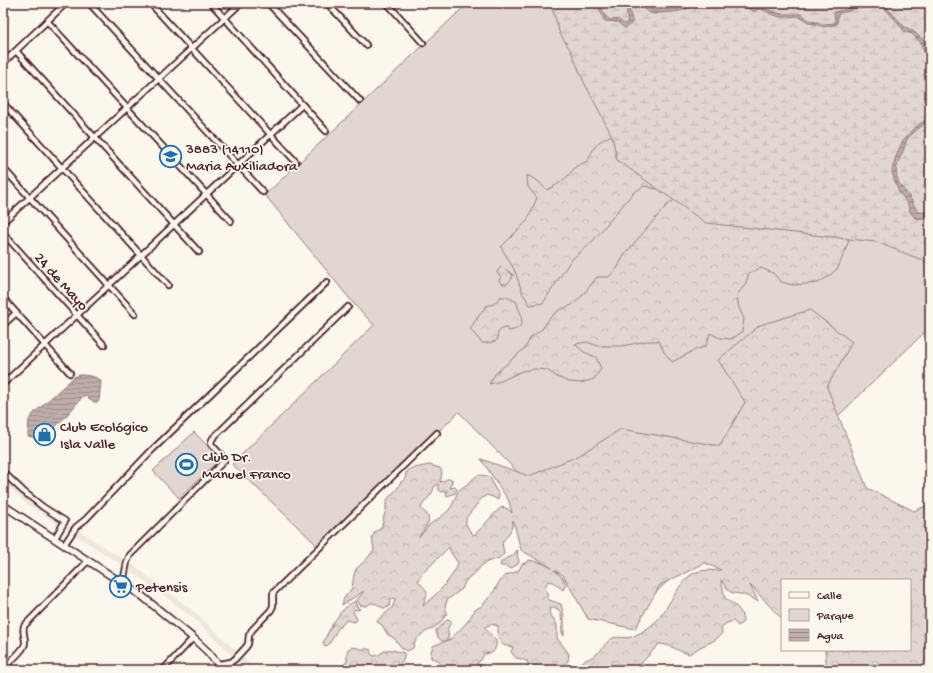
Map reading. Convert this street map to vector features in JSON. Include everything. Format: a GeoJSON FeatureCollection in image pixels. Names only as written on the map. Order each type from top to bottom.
{"type":"FeatureCollection","features":[{"type":"Feature","properties":{"kind":"street"},"geometry":{"type":"LineString","coordinates":[[3,63],[66,3]]}},
{"type":"Feature","properties":{"kind":"street"},"geometry":{"type":"LineString","coordinates":[[89,3],[264,192]]}},
{"type":"Feature","properties":{"kind":"street"},"geometry":{"type":"LineString","coordinates":[[150,3],[296,162]]}},
{"type":"Feature","properties":{"kind":"street"},"geometry":{"type":"LineString","coordinates":[[211,3],[326,131]]}},
{"type":"Feature","properties":{"kind":"street"},"geometry":{"type":"LineString","coordinates":[[3,222],[241,3]]}},
{"type":"Feature","properties":{"kind":"street"},"geometry":{"type":"LineString","coordinates":[[268,3],[360,101]]}},
{"type":"Feature","properties":{"kind":"street"},"geometry":{"type":"LineString","coordinates":[[327,3],[366,45]]}},
{"type":"Feature","properties":{"kind":"street"},"geometry":{"type":"LineString","coordinates":[[387,3],[423,43]]}},
{"type":"Feature","properties":{"kind":"street"},"geometry":{"type":"LineString","coordinates":[[48,21],[231,222]]}},
{"type":"Feature","properties":{"kind":"street"},"geometry":{"type":"LineString","coordinates":[[16,51],[199,252]]}},
{"type":"Feature","properties":{"kind":"street"},"geometry":{"type":"LineString","coordinates":[[3,103],[168,285]]}},
{"type":"Feature","properties":{"kind":"street"},"geometry":{"type":"LineString","coordinates":[[3,384],[302,105]]}},
{"type":"Feature","properties":{"kind":"street"},"geometry":{"type":"LineString","coordinates":[[3,168],[136,314]]}},
{"type":"Feature","properties":{"kind":"street","name":"24 de Mayo"},"geometry":{"type":"LineString","coordinates":[[3,233],[104,345]]}},
{"type":"Feature","properties":{"kind":"street"},"geometry":{"type":"LineString","coordinates":[[64,545],[76,527],[86,519],[151,451],[327,282]]}},
{"type":"Feature","properties":{"kind":"street"},"geometry":{"type":"LineString","coordinates":[[3,298],[70,373]]}},
{"type":"Feature","properties":{"kind":"street"},"geometry":{"type":"LineString","coordinates":[[123,583],[127,562],[130,555],[224,461],[223,457],[211,444],[213,438],[348,307]]}},
{"type":"Feature","properties":{"kind":"street"},"geometry":{"type":"LineString","coordinates":[[3,325],[16,313]]}},
{"type":"Feature","properties":{"kind":"street"},"geometry":{"type":"LineString","coordinates":[[219,664],[233,661],[246,647],[252,630],[271,610],[273,606],[274,592],[437,433]]}},
{"type":"Feature","properties":{"kind":"street"},"geometry":{"type":"LineString","coordinates":[[3,472],[43,507],[65,521],[55,538]]}},
{"type":"Feature","properties":{"kind":"street"},"geometry":{"type":"LineString","coordinates":[[3,505],[142,596],[193,638],[224,670]]}},
{"type":"Feature","properties":{"kind":"street"},"geometry":{"type":"LineString","coordinates":[[3,669],[23,649],[25,645],[26,641],[23,629],[24,626],[88,561]]}},
{"type":"Feature","properties":{"kind":"street"},"geometry":{"type":"LineString","coordinates":[[162,670],[193,638]]}},
{"type":"Feature","properties":{"kind":"shaded area"},"geometry":{"type":"Polygon","coordinates":[[[3,474],[31,500],[133,565],[196,613],[256,670],[247,670],[193,618],[130,570],[28,505],[3,482],[3,474]]]}},
{"type":"Feature","properties":{"kind":"green space"},"geometry":{"type":"Polygon","coordinates":[[[468,3],[596,3],[930,220],[930,327],[645,603],[459,412],[439,431],[437,430],[319,547],[232,464],[374,325],[354,304],[265,195],[468,3]]]}},
{"type":"Feature","properties":{"kind":"green space"},"geometry":{"type":"Polygon","coordinates":[[[550,3],[930,3],[930,263],[876,242],[706,223],[617,160],[612,136],[584,82],[571,51],[559,32],[550,3]]]}},
{"type":"Feature","properties":{"kind":"green space"},"geometry":{"type":"Polygon","coordinates":[[[612,135],[670,186],[657,189],[644,186],[633,193],[591,243],[571,260],[543,303],[530,305],[523,294],[514,269],[501,247],[527,221],[537,198],[528,187],[527,175],[538,181],[547,190],[568,176],[576,166],[588,161],[596,145],[612,135]]]}},
{"type":"Feature","properties":{"kind":"green space"},"geometry":{"type":"Polygon","coordinates":[[[678,198],[851,231],[838,268],[818,283],[793,285],[781,282],[773,273],[761,268],[749,273],[745,285],[737,295],[739,308],[744,319],[742,332],[732,339],[720,338],[710,333],[706,346],[672,362],[664,352],[659,341],[647,341],[622,346],[598,346],[587,342],[575,344],[584,352],[596,357],[601,369],[594,379],[581,383],[569,382],[557,377],[547,370],[535,369],[522,371],[501,381],[489,384],[496,373],[525,348],[531,337],[542,329],[550,318],[559,310],[572,305],[581,297],[597,277],[609,277],[618,267],[624,255],[667,205],[678,198]]]}},
{"type":"Feature","properties":{"kind":"green space"},"geometry":{"type":"Polygon","coordinates":[[[501,267],[513,275],[507,284],[503,284],[499,281],[501,276],[497,272],[501,267]]]}},
{"type":"Feature","properties":{"kind":"green space"},"geometry":{"type":"Polygon","coordinates":[[[500,297],[507,297],[517,302],[521,314],[522,324],[511,331],[505,328],[501,329],[497,335],[498,339],[482,343],[471,330],[471,327],[486,306],[494,304],[500,297]]]}},
{"type":"Feature","properties":{"kind":"green space"},"geometry":{"type":"Polygon","coordinates":[[[810,310],[852,342],[827,387],[867,488],[914,511],[930,504],[930,652],[919,670],[827,670],[825,651],[911,651],[911,579],[781,579],[781,618],[750,585],[758,601],[745,595],[731,592],[721,580],[725,598],[740,610],[743,622],[738,626],[733,621],[727,623],[721,627],[722,633],[712,642],[689,654],[667,645],[659,644],[635,670],[574,670],[579,664],[598,653],[611,639],[615,637],[627,638],[633,636],[652,625],[663,612],[678,588],[690,576],[700,571],[721,570],[705,563],[660,585],[635,629],[588,619],[563,575],[554,570],[563,578],[566,584],[563,590],[553,582],[548,581],[545,587],[549,600],[561,604],[564,616],[564,636],[562,633],[561,612],[556,608],[550,608],[549,614],[557,625],[557,638],[569,654],[568,661],[558,670],[527,670],[528,662],[516,658],[511,652],[513,647],[501,643],[498,626],[491,624],[485,627],[496,642],[496,645],[492,653],[484,654],[481,660],[476,664],[482,665],[481,670],[438,670],[441,665],[438,660],[431,658],[433,646],[451,639],[469,620],[476,609],[482,606],[501,579],[506,575],[519,570],[522,564],[528,562],[529,560],[542,563],[552,568],[521,550],[513,520],[511,529],[502,542],[504,554],[499,558],[487,562],[481,566],[467,579],[462,589],[447,600],[445,607],[447,613],[440,623],[423,633],[417,639],[413,648],[407,651],[402,648],[394,638],[388,635],[382,625],[377,622],[390,610],[395,598],[390,600],[389,607],[383,608],[377,604],[371,603],[366,606],[360,605],[357,600],[364,591],[342,605],[344,598],[352,588],[356,569],[374,550],[372,537],[375,532],[381,528],[386,510],[386,503],[389,497],[405,479],[406,473],[410,469],[429,465],[440,468],[442,473],[440,482],[447,479],[452,479],[450,488],[455,487],[457,489],[455,493],[448,496],[446,495],[447,491],[441,492],[439,490],[438,484],[434,487],[432,494],[422,505],[421,509],[429,519],[419,537],[429,525],[449,510],[460,489],[478,475],[490,477],[499,494],[498,500],[487,495],[482,498],[466,518],[466,524],[474,535],[502,507],[508,509],[512,513],[509,501],[481,459],[529,476],[578,456],[621,429],[720,446],[745,402],[718,360],[760,325],[810,310]],[[449,547],[421,575],[418,581],[427,592],[423,606],[443,587],[456,569],[458,563],[449,547]]]}},
{"type":"Feature","properties":{"kind":"green space","name":"Club Dr. Manuel Franco"},"geometry":{"type":"Polygon","coordinates":[[[194,432],[220,459],[179,498],[153,471],[194,432]]]}},
{"type":"Feature","properties":{"kind":"green space"},"geometry":{"type":"Polygon","coordinates":[[[517,550],[519,560],[518,564],[510,569],[506,566],[500,565],[505,559],[513,556],[517,550]]]}},
{"type":"Feature","properties":{"kind":"green space"},"geometry":{"type":"Polygon","coordinates":[[[355,601],[357,607],[360,609],[355,609],[353,611],[357,620],[355,622],[346,620],[338,629],[328,645],[325,646],[323,643],[336,619],[349,604],[355,601]]]}},
{"type":"Feature","properties":{"kind":"green space"},"geometry":{"type":"Polygon","coordinates":[[[449,619],[452,622],[448,627],[449,637],[442,641],[437,635],[436,630],[449,619]]]}},
{"type":"Feature","properties":{"kind":"green space"},"geometry":{"type":"Polygon","coordinates":[[[354,647],[371,650],[371,654],[374,656],[379,655],[386,650],[395,651],[404,653],[404,658],[395,670],[343,670],[342,668],[347,661],[348,649],[354,647]]]}},
{"type":"Feature","properties":{"kind":"water"},"geometry":{"type":"Polygon","coordinates":[[[598,3],[601,3],[606,17],[610,20],[618,20],[625,24],[627,23],[627,8],[629,4],[643,3],[650,9],[655,10],[677,8],[692,3],[731,3],[754,8],[759,7],[781,14],[800,14],[808,20],[824,24],[835,23],[834,13],[838,11],[860,5],[862,3],[873,3],[863,8],[854,8],[850,11],[840,13],[838,15],[837,24],[823,27],[810,23],[798,16],[780,17],[759,9],[754,11],[747,8],[728,6],[710,7],[704,4],[695,5],[680,11],[655,14],[650,13],[643,7],[633,6],[630,7],[632,23],[625,28],[618,22],[605,21],[599,9],[598,3]]]}},
{"type":"Feature","properties":{"kind":"water"},"geometry":{"type":"Polygon","coordinates":[[[883,3],[885,3],[888,9],[905,27],[913,31],[923,40],[930,54],[930,58],[924,52],[920,42],[912,34],[904,31],[883,7],[883,3]]]}},
{"type":"Feature","properties":{"kind":"water"},"geometry":{"type":"Polygon","coordinates":[[[930,113],[930,119],[913,133],[906,142],[896,170],[898,182],[912,200],[914,207],[918,211],[922,212],[930,211],[930,219],[920,219],[915,218],[910,212],[908,205],[899,193],[892,172],[895,159],[902,142],[912,130],[924,121],[930,113]]]}},
{"type":"Feature","properties":{"kind":"water"},"geometry":{"type":"Polygon","coordinates":[[[80,375],[94,377],[101,381],[98,402],[94,402],[86,396],[83,396],[66,416],[51,430],[43,435],[35,437],[28,436],[29,420],[34,413],[74,377],[80,375]]]}},
{"type":"Feature","properties":{"kind":"place","name":"3883 (14110) Maria Auxiliadora"},"geometry":{"type":"Point","coordinates":[171,157]}},
{"type":"Feature","properties":{"kind":"place","name":"Club Ecológico Isla Valle"},"geometry":{"type":"Point","coordinates":[44,435]}},
{"type":"Feature","properties":{"kind":"place","name":"Club Dr. Manuel Franco"},"geometry":{"type":"Point","coordinates":[186,465]}},
{"type":"Feature","properties":{"kind":"place","name":"Petensis"},"geometry":{"type":"Point","coordinates":[121,586]}}]}
